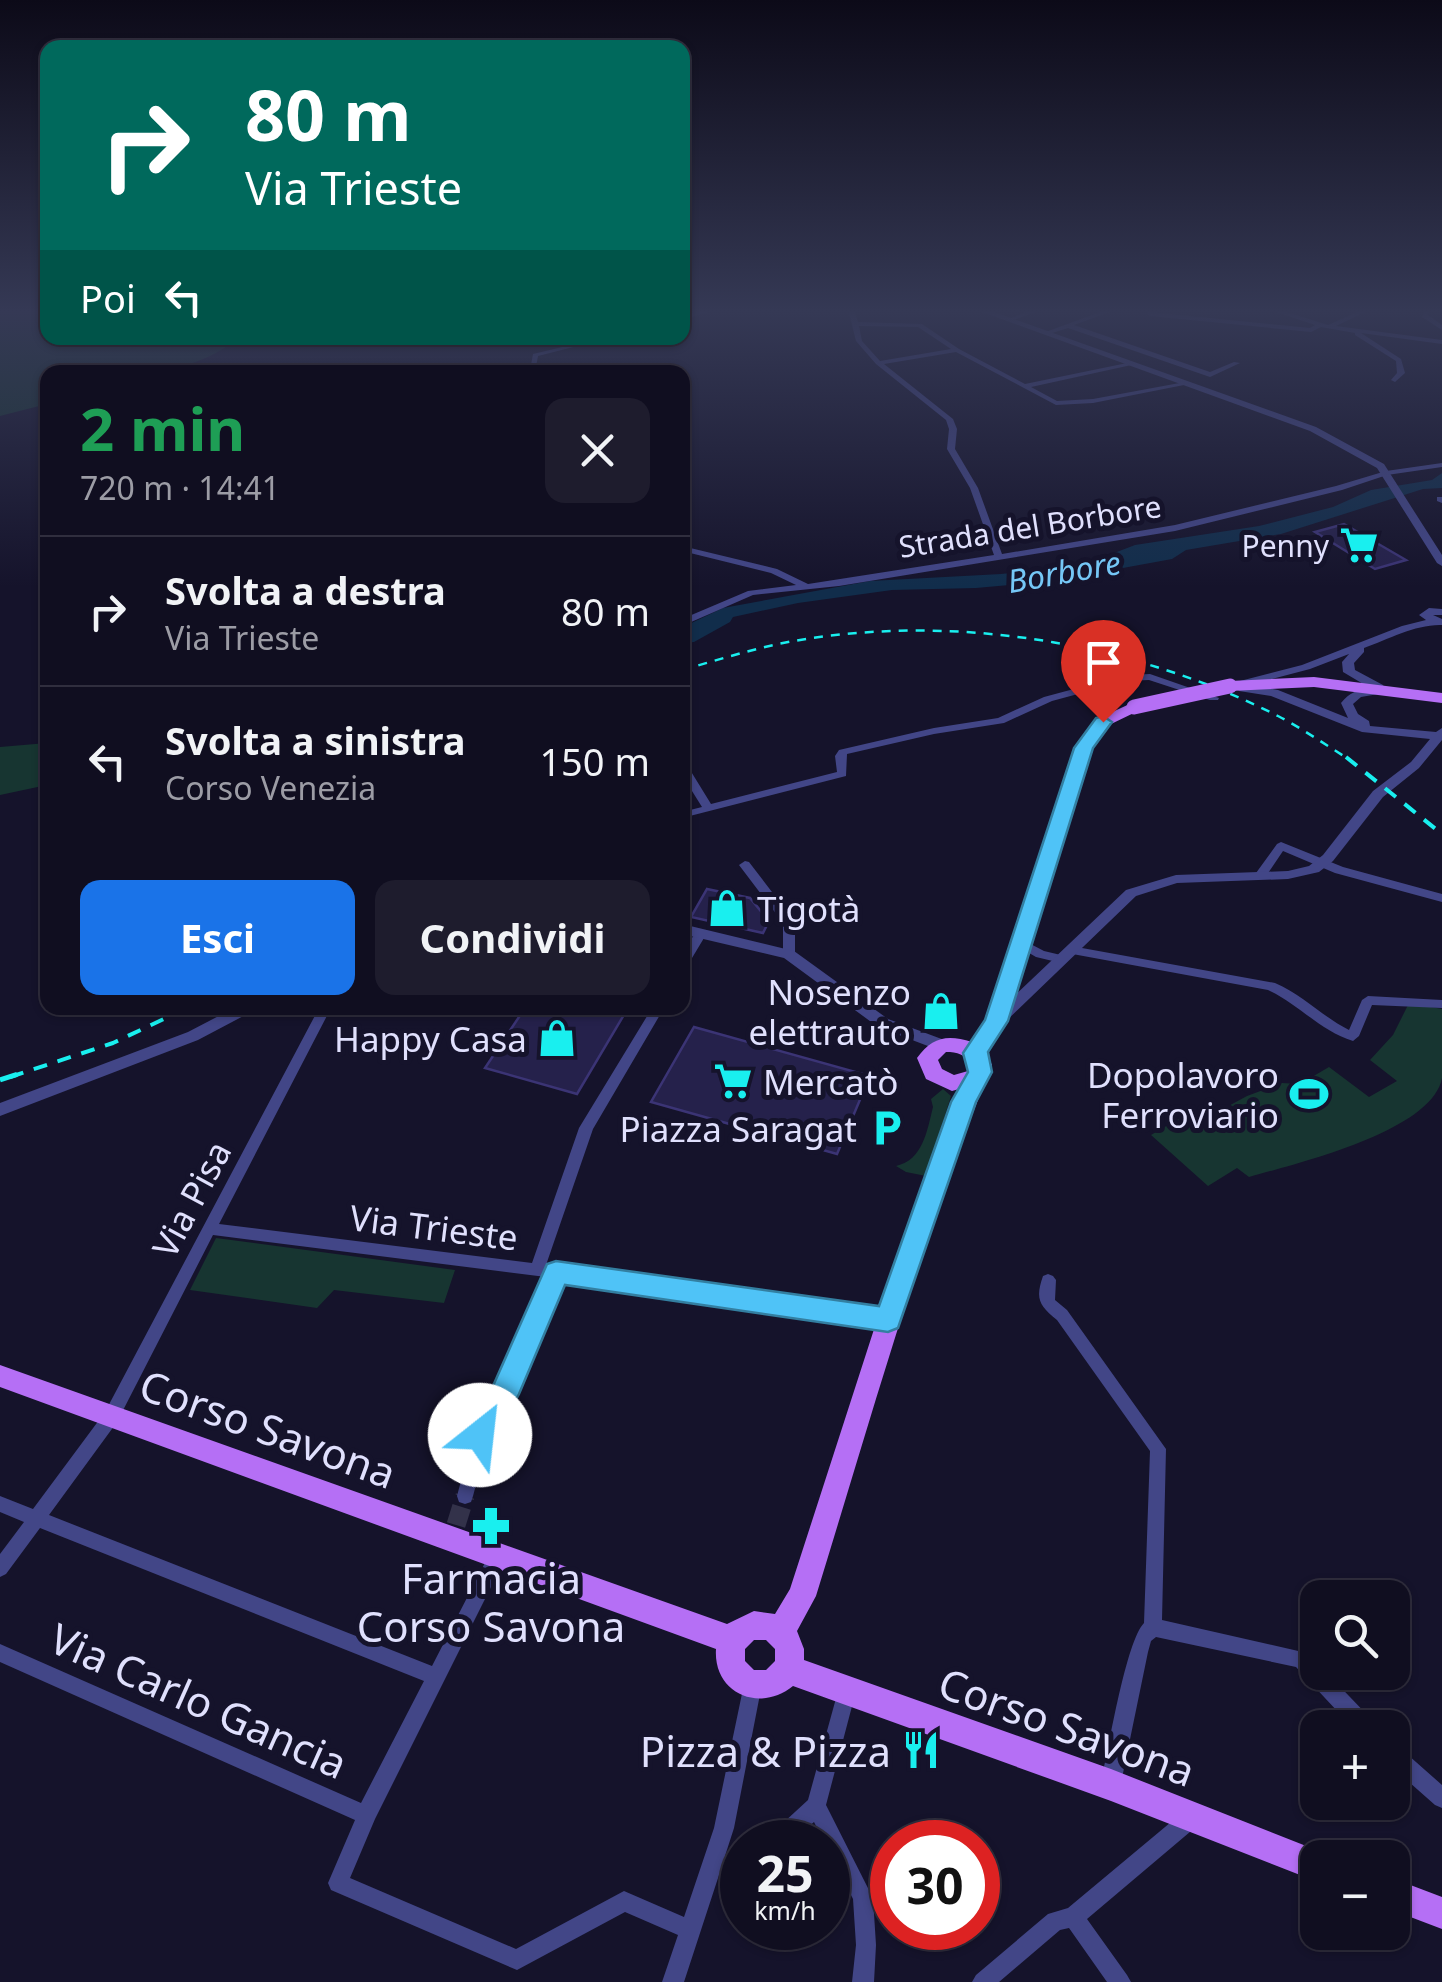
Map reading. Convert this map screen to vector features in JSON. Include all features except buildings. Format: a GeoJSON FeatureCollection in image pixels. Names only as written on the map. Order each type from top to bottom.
{"type":"FeatureCollection","features":[{"type":"Feature","properties":{"kind":"main road"},"geometry":{"type":"LineString","coordinates":[[975,1053],[996,1021],[1083,748],[1103,722],[1134,708],[1230,686],[1297,681],[1442,698]]}},
{"type":"Feature","properties":{"kind":"main road"},"geometry":{"type":"LineString","coordinates":[[780,1632],[802,1596],[958,1093],[982,1066],[975,1053],[959,1045],[934,1052],[933,1074],[958,1093]]}},
{"type":"Feature","properties":{"kind":"main road","name":"Corso Savona"},"geometry":{"type":"LineString","coordinates":[[0,1376],[454,1532],[498,1555],[733,1640]]}},
{"type":"Feature","properties":{"kind":"main road"},"geometry":{"type":"LineString","coordinates":[[754,1624],[780,1632],[790,1650],[787,1670],[773,1683],[753,1684],[733,1667],[733,1640],[754,1624]]}},
{"type":"Feature","properties":{"kind":"main road","name":"Corso Savona"},"geometry":{"type":"LineString","coordinates":[[787,1670],[1110,1785],[1300,1859]]}},
{"type":"Feature","properties":{"kind":"main road"},"geometry":{"type":"LineString","coordinates":[[1410,1901],[1442,1913]]}},
{"type":"Feature","properties":{"kind":"street"},"geometry":{"type":"LineString","coordinates":[[927,401],[949,419],[953,429],[951,449],[974,488],[998,556]]}},
{"type":"Feature","properties":{"kind":"street"},"geometry":{"type":"LineString","coordinates":[[1053,401],[1084,401]]}},
{"type":"Feature","properties":{"kind":"street"},"geometry":{"type":"LineString","coordinates":[[1235,401],[1322,433],[1371,459],[1388,476],[1442,563]]}},
{"type":"Feature","properties":{"kind":"street","name":"Strada del Borbore"},"geometry":{"type":"LineString","coordinates":[[690,620],[751,593],[1175,528],[1442,465]]}},
{"type":"Feature","properties":{"kind":"street"},"geometry":{"type":"LineString","coordinates":[[690,550],[774,571],[808,587]]}},
{"type":"Feature","properties":{"kind":"street"},"geometry":{"type":"LineString","coordinates":[[1230,686],[1306,667],[1437,616]]}},
{"type":"Feature","properties":{"kind":"street"},"geometry":{"type":"LineString","coordinates":[[1370,644],[1350,658],[1348,667],[1354,676],[1383,690]]}},
{"type":"Feature","properties":{"kind":"street"},"geometry":{"type":"LineString","coordinates":[[690,812],[842,774],[843,752],[934,731],[1000,722],[1048,698],[1126,678],[1150,677],[1214,698]]}},
{"type":"Feature","properties":{"kind":"street"},"geometry":{"type":"LineString","coordinates":[[1230,686],[1264,690],[1366,730],[1441,734]]}},
{"type":"Feature","properties":{"kind":"street"},"geometry":{"type":"LineString","coordinates":[[1383,690],[1358,694],[1347,703],[1353,716],[1388,733]]}},
{"type":"Feature","properties":{"kind":"street"},"geometry":{"type":"LineString","coordinates":[[996,1021],[1122,900],[1146,886],[1176,879],[1304,872],[1322,863],[1378,794],[1415,765],[1441,734]]}},
{"type":"Feature","properties":{"kind":"street"},"geometry":{"type":"LineString","coordinates":[[690,778],[708,808]]}},
{"type":"Feature","properties":{"kind":"street"},"geometry":{"type":"LineString","coordinates":[[1260,876],[1281,846],[1322,863],[1442,898]]}},
{"type":"Feature","properties":{"kind":"street"},"geometry":{"type":"LineString","coordinates":[[744,865],[789,922],[790,954]]}},
{"type":"Feature","properties":{"kind":"street"},"geometry":{"type":"LineString","coordinates":[[690,931],[790,954],[870,1014],[934,1052]]}},
{"type":"Feature","properties":{"kind":"street"},"geometry":{"type":"LineString","coordinates":[[690,952],[701,933]]}},
{"type":"Feature","properties":{"kind":"street"},"geometry":{"type":"LineString","coordinates":[[1021,943],[1040,954],[1066,954],[1271,986],[1293,994],[1339,1033],[1353,1036],[1368,1000],[1442,1004]]}},
{"type":"Feature","properties":{"kind":"street"},"geometry":{"type":"LineString","coordinates":[[0,1110],[193,1036],[233,1015]]}},
{"type":"Feature","properties":{"kind":"street","name":"Via Pisa"},"geometry":{"type":"LineString","coordinates":[[0,1568],[111,1417],[319,1015]]}},
{"type":"Feature","properties":{"kind":"street"},"geometry":{"type":"LineString","coordinates":[[538,1270],[586,1128],[654,1015]]}},
{"type":"Feature","properties":{"kind":"street","name":"Via Trieste"},"geometry":{"type":"LineString","coordinates":[[209,1229],[556,1272],[888,1320]]}},
{"type":"Feature","properties":{"kind":"street"},"geometry":{"type":"LineString","coordinates":[[465,1496],[482,1431],[504,1394],[556,1272]]}},
{"type":"Feature","properties":{"kind":"street"},"geometry":{"type":"LineString","coordinates":[[1048,1280],[1047,1303],[1062,1315],[1158,1449],[1153,1627],[1144,1636],[1139,1652],[1110,1785]]}},
{"type":"Feature","properties":{"kind":"street"},"geometry":{"type":"LineString","coordinates":[[0,1504],[438,1677]]}},
{"type":"Feature","properties":{"kind":"street"},"geometry":{"type":"LineString","coordinates":[[498,1555],[368,1812],[338,1884],[517,1960],[624,1901],[691,1930]]}},
{"type":"Feature","properties":{"kind":"street"},"geometry":{"type":"LineString","coordinates":[[1153,1627],[1301,1659],[1349,1710]]}},
{"type":"Feature","properties":{"kind":"street","name":"Via Carlo Gancia"},"geometry":{"type":"LineString","coordinates":[[0,1653],[362,1813],[368,1812]]}},
{"type":"Feature","properties":{"kind":"street"},"geometry":{"type":"LineString","coordinates":[[673,1982],[715,1864],[753,1684]]}},
{"type":"Feature","properties":{"kind":"street"},"geometry":{"type":"LineString","coordinates":[[801,1820],[816,1806],[847,1691]]}},
{"type":"Feature","properties":{"kind":"street"},"geometry":{"type":"LineString","coordinates":[[1410,1770],[1442,1798]]}},
{"type":"Feature","properties":{"kind":"street"},"geometry":{"type":"LineString","coordinates":[[816,1806],[863,1898],[863,1982]]}},
{"type":"Feature","properties":{"kind":"street"},"geometry":{"type":"LineString","coordinates":[[983,1982],[1055,1921],[1073,1917],[1192,1817]]}},
{"type":"Feature","properties":{"kind":"street"},"geometry":{"type":"LineString","coordinates":[[715,1864],[720,1865]]}},
{"type":"Feature","properties":{"kind":"street"},"geometry":{"type":"LineString","coordinates":[[1073,1917],[1120,1982]]}},
{"type":"Feature","properties":{"kind":"green space"},"geometry":{"type":"Polygon","coordinates":[[[0,401],[40,401],[40,406],[0,416],[0,401]]]}},
{"type":"Feature","properties":{"kind":"green space"},"geometry":{"type":"Polygon","coordinates":[[[40,744],[40,786],[0,795],[0,747],[40,744]]]}},
{"type":"Feature","properties":{"kind":"green space","name":"Dopolavoro Ferroviario"},"geometry":{"type":"Polygon","coordinates":[[[1409,1003],[1442,1009],[1442,1078],[1433,1097],[1388,1130],[1327,1154],[1249,1177],[1237,1168],[1208,1186],[1151,1135],[1187,1114],[1197,1123],[1247,1096],[1282,1083],[1300,1084],[1329,1067],[1369,1097],[1397,1081],[1370,1060],[1393,1035],[1409,1003]]]}},
{"type":"Feature","properties":{"kind":"green space"},"geometry":{"type":"Polygon","coordinates":[[[943,1089],[951,1096],[926,1176],[906,1172],[896,1166],[918,1151],[933,1107],[931,1099],[943,1089]]]}},
{"type":"Feature","properties":{"kind":"green space"},"geometry":{"type":"Polygon","coordinates":[[[216,1238],[455,1270],[444,1303],[334,1290],[317,1308],[190,1290],[216,1238]]]}},
{"type":"Feature","properties":{"kind":"water","name":"Borbore"},"geometry":{"type":"Polygon","coordinates":[[[1442,473],[1442,488],[1423,489],[1281,534],[1186,550],[1172,559],[1052,581],[892,590],[798,603],[733,617],[690,642],[690,624],[723,608],[870,581],[1083,565],[1135,545],[1259,526],[1333,507],[1371,490],[1432,480],[1442,473]]]}},
{"type":"Feature","properties":{"kind":"tunnel"},"geometry":{"type":"LineString","coordinates":[[456,1525],[465,1496]]}},
{"type":"Feature","properties":{"kind":"railway"},"geometry":{"type":"LineString","coordinates":[[690,668],[778,644],[841,635],[969,632],[1034,639],[1160,668],[1220,690],[1287,721],[1349,759]]}},
{"type":"Feature","properties":{"kind":"railway"},"geometry":{"type":"LineString","coordinates":[[1349,759],[1442,834]]}},
{"type":"Feature","properties":{"kind":"railway"},"geometry":{"type":"LineString","coordinates":[[10,1077],[113,1043],[172,1015]]}},
{"type":"Feature","properties":{"kind":"railway"},"geometry":{"type":"LineString","coordinates":[[0,1080],[18,1074]]}},
{"type":"Feature","properties":{"kind":"place","name":"Penny"},"geometry":{"type":"Point","coordinates":[1359,545]}},
{"type":"Feature","properties":{"kind":"place","name":"Tigotà"},"geometry":{"type":"Point","coordinates":[727,908]}},
{"type":"Feature","properties":{"kind":"place","name":"Nosenzo elettrauto"},"geometry":{"type":"Point","coordinates":[941,1011]}},
{"type":"Feature","properties":{"kind":"place","name":"Happy Casa"},"geometry":{"type":"Point","coordinates":[557,1038]}},
{"type":"Feature","properties":{"kind":"place","name":"Mercatò"},"geometry":{"type":"Point","coordinates":[733,1081]}},
{"type":"Feature","properties":{"kind":"place","name":"Dopolavoro Ferroviario"},"geometry":{"type":"Point","coordinates":[1309,1094]}},
{"type":"Feature","properties":{"kind":"place","name":"Piazza Saragat"},"geometry":{"type":"Point","coordinates":[887,1128]}},
{"type":"Feature","properties":{"kind":"place","name":"Farmacia Corso Savona"},"geometry":{"type":"Point","coordinates":[491,1526]}},
{"type":"Feature","properties":{"kind":"place","name":"Pizza & Pizza"},"geometry":{"type":"Point","coordinates":[921,1750]}},
{"type":"Feature","properties":{"kind":"route"},"geometry":{"type":"LineString","coordinates":[[480,1435],[504,1394],[556,1272],[888,1320],[963,1102],[980,1072],[982,1066],[975,1053],[996,1021],[1083,748],[1103,722]]}}]}
